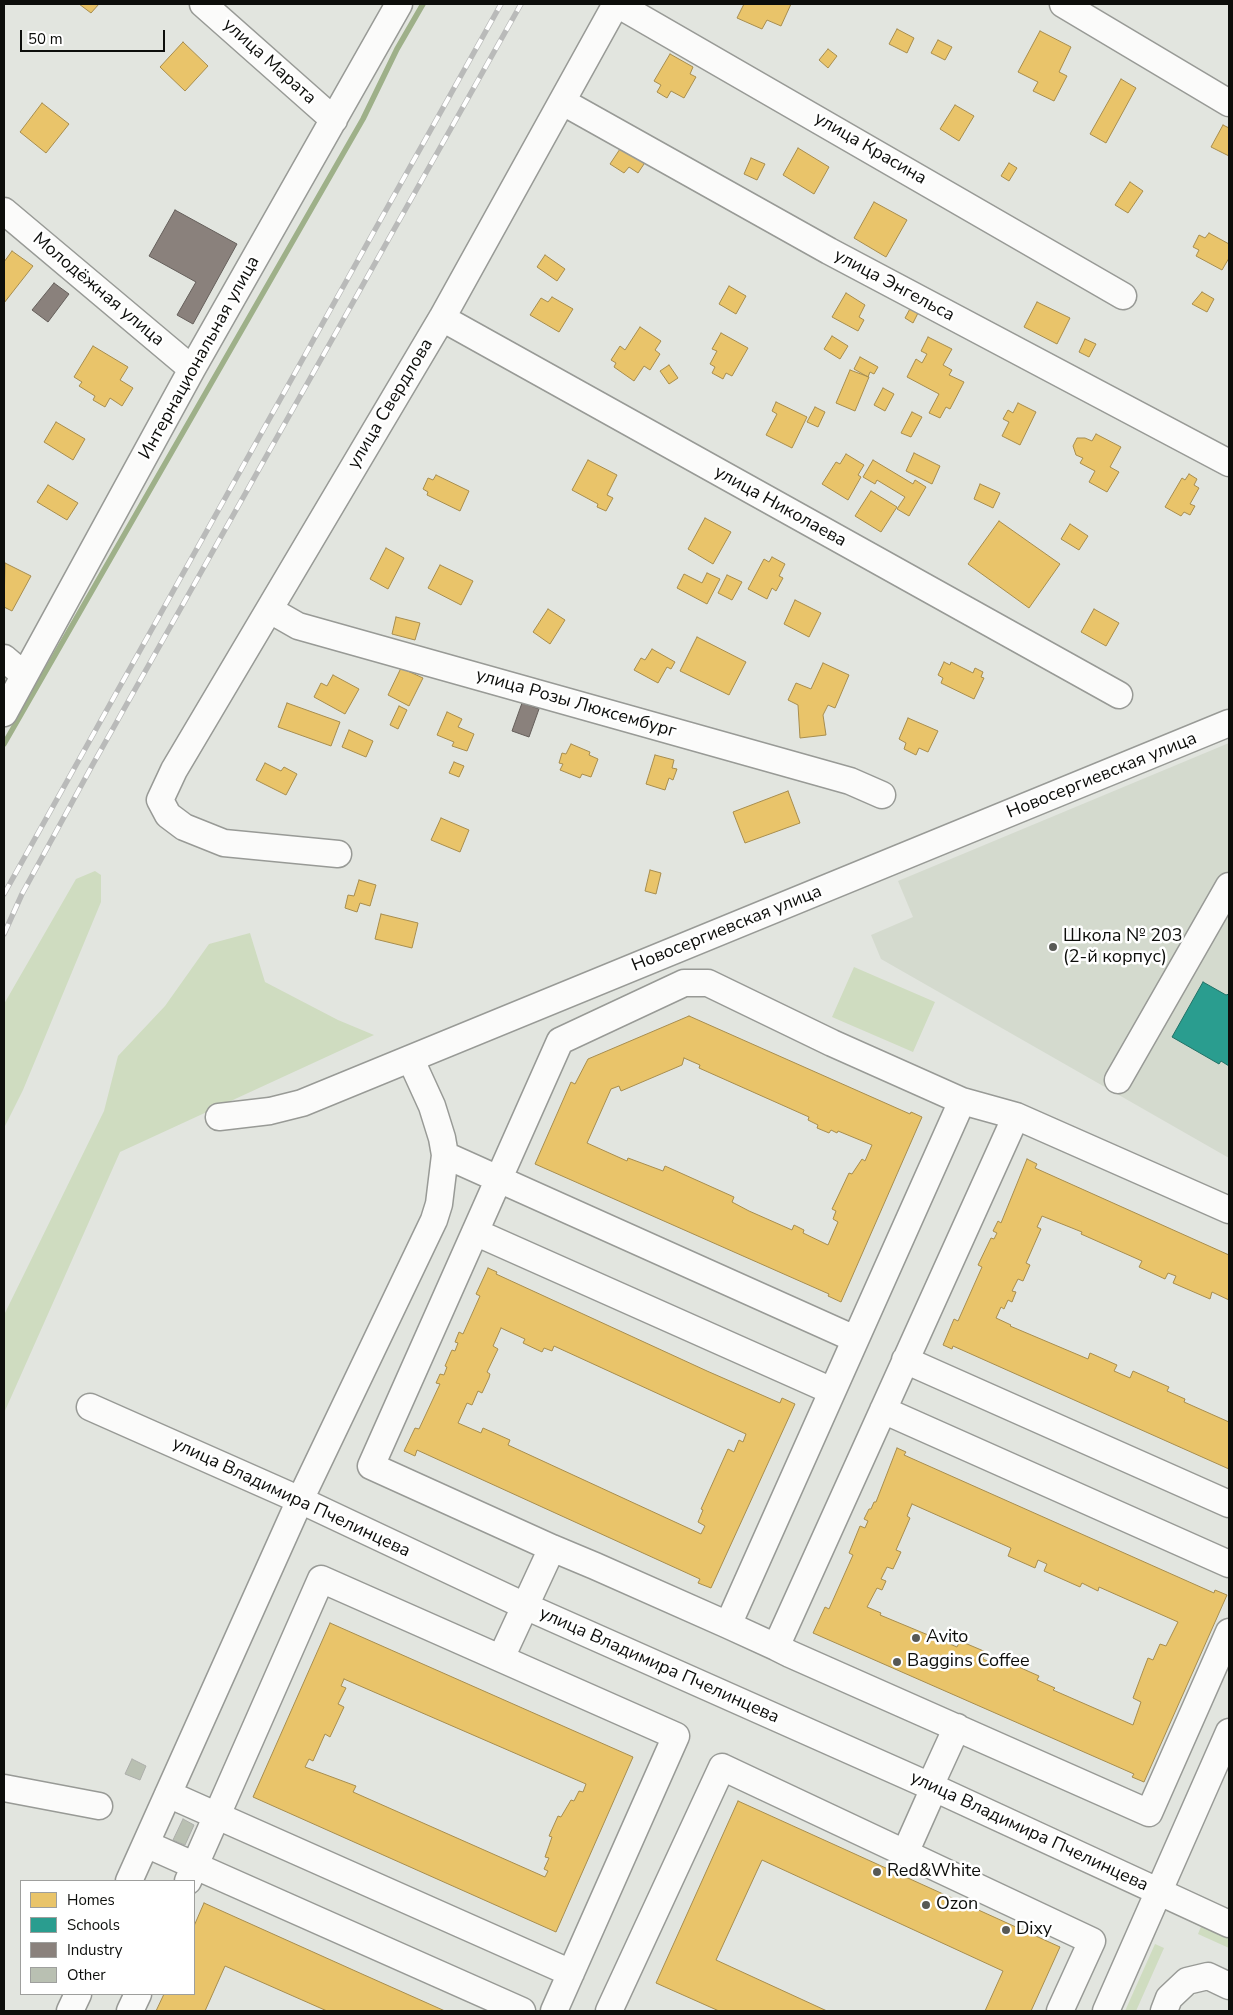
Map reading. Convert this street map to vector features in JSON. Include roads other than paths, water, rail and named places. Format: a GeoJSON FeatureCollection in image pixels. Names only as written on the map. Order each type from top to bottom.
{"type":"FeatureCollection","features":[{"type":"Feature","properties":{"kind":"street","name":"улица Марата"},"geometry":{"type":"LineString","coordinates":[[203,4],[334,120]]}},
{"type":"Feature","properties":{"kind":"street","name":"Интернациональная улица"},"geometry":{"type":"LineString","coordinates":[[4,713],[192,370],[399,4]]}},
{"type":"Feature","properties":{"kind":"street","name":"улица Свердлова"},"geometry":{"type":"LineString","coordinates":[[338,854],[224,843],[184,827],[168,815],[160,800],[174,770],[442,318],[616,4]]}},
{"type":"Feature","properties":{"kind":"street","name":"улица Красина"},"geometry":{"type":"LineString","coordinates":[[616,4],[1123,296]]}},
{"type":"Feature","properties":{"kind":"street"},"geometry":{"type":"LineString","coordinates":[[1063,4],[1229,103]]}},
{"type":"Feature","properties":{"kind":"street","name":"улица Энгельса"},"geometry":{"type":"LineString","coordinates":[[563,102],[828,251],[1229,463]]}},
{"type":"Feature","properties":{"kind":"street","name":"Молодёжная улица"},"geometry":{"type":"LineString","coordinates":[[4,211],[192,370]]}},
{"type":"Feature","properties":{"kind":"street","name":"улица Николаева"},"geometry":{"type":"LineString","coordinates":[[442,318],[1119,695]]}},
{"type":"Feature","properties":{"kind":"street","name":"улица Розы Люксембург"},"geometry":{"type":"LineString","coordinates":[[270,610],[298,626],[850,781],[882,795]]}},
{"type":"Feature","properties":{"kind":"street"},"geometry":{"type":"LineString","coordinates":[[4,658],[24,675]]}},
{"type":"Feature","properties":{"kind":"street","name":"Новосергиевская улица"},"geometry":{"type":"LineString","coordinates":[[219,1117],[270,1111],[302,1103],[411,1060],[1229,723]]}},
{"type":"Feature","properties":{"kind":"street"},"geometry":{"type":"LineString","coordinates":[[1118,1080],[1229,886]]}},
{"type":"Feature","properties":{"kind":"street"},"geometry":{"type":"LineString","coordinates":[[1229,1210],[1016,1116],[962,1101],[750,991],[708,983],[684,983],[560,1041],[371,1466],[1149,1813],[1229,1632]]}},
{"type":"Feature","properties":{"kind":"street"},"geometry":{"type":"LineString","coordinates":[[129,1880],[300,1500],[434,1220],[442,1188],[445,1155],[438,1122],[411,1060]]}},
{"type":"Feature","properties":{"kind":"street"},"geometry":{"type":"LineString","coordinates":[[728,1625],[962,1101]]}},
{"type":"Feature","properties":{"kind":"street"},"geometry":{"type":"LineString","coordinates":[[776,1648],[1016,1116]]}},
{"type":"Feature","properties":{"kind":"street"},"geometry":{"type":"LineString","coordinates":[[445,1155],[855,1339]]}},
{"type":"Feature","properties":{"kind":"street"},"geometry":{"type":"LineString","coordinates":[[475,1232],[832,1391]]}},
{"type":"Feature","properties":{"kind":"street"},"geometry":{"type":"LineString","coordinates":[[906,1360],[1229,1504]]}},
{"type":"Feature","properties":{"kind":"street","name":"улица Владимира Пчелинцева"},"geometry":{"type":"LineString","coordinates":[[90,1407],[300,1500],[525,1606],[932,1787],[1229,1924]]}},
{"type":"Feature","properties":{"kind":"street"},"geometry":{"type":"LineString","coordinates":[[883,1410],[1229,1564]]}},
{"type":"Feature","properties":{"kind":"street"},"geometry":{"type":"LineString","coordinates":[[501,1658],[552,1548]]}},
{"type":"Feature","properties":{"kind":"street"},"geometry":{"type":"LineString","coordinates":[[191,1874],[321,1579],[676,1736],[554,2011]]}},
{"type":"Feature","properties":{"kind":"street"},"geometry":{"type":"LineString","coordinates":[[905,1853],[957,1728]]}},
{"type":"Feature","properties":{"kind":"street"},"geometry":{"type":"LineString","coordinates":[[1106,2011],[1229,1732]]}},
{"type":"Feature","properties":{"kind":"street"},"geometry":{"type":"LineString","coordinates":[[619,2008],[722,1767],[1092,1941],[1060,2011]]}},
{"type":"Feature","properties":{"kind":"street"},"geometry":{"type":"LineString","coordinates":[[4,1788],[99,1806]]}},
{"type":"Feature","properties":{"kind":"street"},"geometry":{"type":"LineString","coordinates":[[168,1794],[571,1973]]}},
{"type":"Feature","properties":{"kind":"street"},"geometry":{"type":"LineString","coordinates":[[146,1844],[191,1874],[522,2011]]}},
{"type":"Feature","properties":{"kind":"street"},"geometry":{"type":"LineString","coordinates":[[1164,2011],[1169,1998],[1187,1981],[1208,1976],[1229,1986]]}},
{"type":"Feature","properties":{"kind":"street"},"geometry":{"type":"LineString","coordinates":[[70,2011],[78,1995]]}},
{"type":"Feature","properties":{"kind":"street"},"geometry":{"type":"LineString","coordinates":[[130,2011],[138,1995]]}},
{"type":"Feature","properties":{"kind":"waterway"},"geometry":{"type":"LineString","coordinates":[[4,744],[363,119],[397,49],[423,4]]}},
{"type":"Feature","properties":{"kind":"railway"},"geometry":{"type":"LineString","coordinates":[[4,894],[501,4]]}},
{"type":"Feature","properties":{"kind":"railway"},"geometry":{"type":"LineString","coordinates":[[4,934],[22,894],[93,764],[521,4]]}},
{"type":"Feature","properties":{"kind":"place","name":"Школа № 203 (2-й корпус)"},"geometry":{"type":"Point","coordinates":[1053,947]}},
{"type":"Feature","properties":{"kind":"place","name":"Avito"},"geometry":{"type":"Point","coordinates":[916,1638]}},
{"type":"Feature","properties":{"kind":"place","name":"Baggins Coffee"},"geometry":{"type":"Point","coordinates":[897,1662]}},
{"type":"Feature","properties":{"kind":"place","name":"Red&White"},"geometry":{"type":"Point","coordinates":[877,1872]}},
{"type":"Feature","properties":{"kind":"place","name":"Ozon"},"geometry":{"type":"Point","coordinates":[926,1905]}},
{"type":"Feature","properties":{"kind":"place","name":"Dixy"},"geometry":{"type":"Point","coordinates":[1006,1930]}}]}
